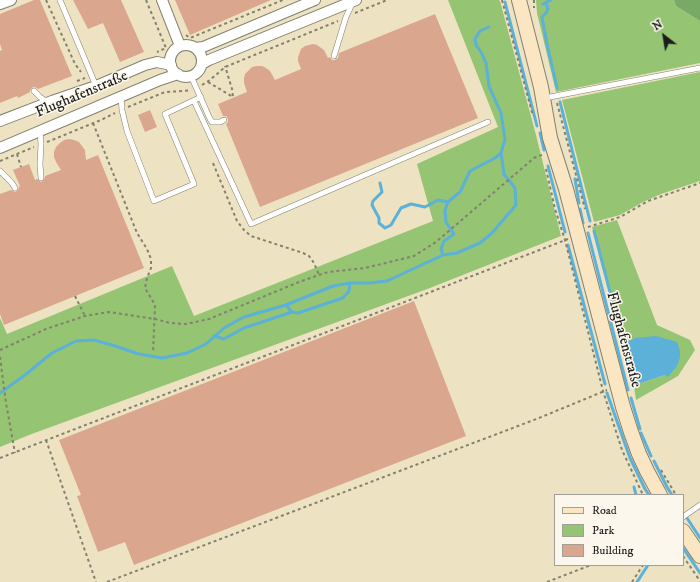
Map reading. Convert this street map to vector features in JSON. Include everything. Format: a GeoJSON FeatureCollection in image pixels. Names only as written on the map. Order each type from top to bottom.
{"type":"FeatureCollection","features":[{"type":"Feature","properties":{"kind":"main road","name":"Flughafenstraße"},"geometry":{"type":"LineString","coordinates":[[526,6],[552,96],[566,189],[618,387],[639,454],[659,494]]}},
{"type":"Feature","properties":{"kind":"main road","name":"Flughafenstraße"},"geometry":{"type":"LineString","coordinates":[[526,6],[548,128],[546,151],[566,189]]}},
{"type":"Feature","properties":{"kind":"main road"},"geometry":{"type":"LineString","coordinates":[[684,532],[700,556]]}},
{"type":"Feature","properties":{"kind":"street"},"geometry":{"type":"LineString","coordinates":[[0,4],[11,0]]}},
{"type":"Feature","properties":{"kind":"street"},"geometry":{"type":"LineString","coordinates":[[162,0],[180,46]]}},
{"type":"Feature","properties":{"kind":"street"},"geometry":{"type":"LineString","coordinates":[[178,74],[171,65],[170,60],[173,52],[180,46],[188,45],[196,48],[203,47],[315,0]]}},
{"type":"Feature","properties":{"kind":"street"},"geometry":{"type":"LineString","coordinates":[[202,64],[355,0]]}},
{"type":"Feature","properties":{"kind":"street","name":"Flughafenstraße"},"geometry":{"type":"LineString","coordinates":[[514,0],[526,6]]}},
{"type":"Feature","properties":{"kind":"street"},"geometry":{"type":"LineString","coordinates":[[191,76],[198,72],[202,64],[201,55],[196,48]]}},
{"type":"Feature","properties":{"kind":"street","name":"Flughafenstraße"},"geometry":{"type":"LineString","coordinates":[[0,122],[145,65],[157,62],[171,65]]}},
{"type":"Feature","properties":{"kind":"street","name":"Flughafenstraße"},"geometry":{"type":"LineString","coordinates":[[0,148],[160,80],[178,74],[182,76],[191,76]]}},
{"type":"Feature","properties":{"kind":"lane"},"geometry":{"type":"LineString","coordinates":[[60,0],[92,87]]}},
{"type":"Feature","properties":{"kind":"lane"},"geometry":{"type":"LineString","coordinates":[[334,56],[346,17],[355,0]]}},
{"type":"Feature","properties":{"kind":"lane"},"geometry":{"type":"LineString","coordinates":[[552,96],[700,68]]}},
{"type":"Feature","properties":{"kind":"lane"},"geometry":{"type":"LineString","coordinates":[[191,76],[212,122],[220,122],[224,120]]}},
{"type":"Feature","properties":{"kind":"lane"},"geometry":{"type":"LineString","coordinates":[[34,91],[44,100],[52,101]]}},
{"type":"Feature","properties":{"kind":"lane"},"geometry":{"type":"LineString","coordinates":[[121,97],[122,110],[127,131],[154,201],[194,184],[165,114],[201,98]]}},
{"type":"Feature","properties":{"kind":"lane"},"geometry":{"type":"LineString","coordinates":[[194,101],[251,224],[488,122]]}},
{"type":"Feature","properties":{"kind":"lane"},"geometry":{"type":"LineString","coordinates":[[40,131],[41,178]]}},
{"type":"Feature","properties":{"kind":"lane"},"geometry":{"type":"LineString","coordinates":[[0,170],[15,188]]}},
{"type":"Feature","properties":{"kind":"lane"},"geometry":{"type":"LineString","coordinates":[[684,516],[700,505]]}},
{"type":"Feature","properties":{"kind":"path"},"geometry":{"type":"LineString","coordinates":[[46,0],[75,64],[92,87]]}},
{"type":"Feature","properties":{"kind":"path"},"geometry":{"type":"LineString","coordinates":[[146,0],[166,48]]}},
{"type":"Feature","properties":{"kind":"path"},"geometry":{"type":"LineString","coordinates":[[175,33],[182,30],[185,35],[190,38],[283,0]]}},
{"type":"Feature","properties":{"kind":"path"},"geometry":{"type":"LineString","coordinates":[[502,0],[535,122]]}},
{"type":"Feature","properties":{"kind":"path"},"geometry":{"type":"LineString","coordinates":[[526,6],[534,0]]}},
{"type":"Feature","properties":{"kind":"path"},"geometry":{"type":"LineString","coordinates":[[207,82],[233,97],[225,67]]}},
{"type":"Feature","properties":{"kind":"path"},"geometry":{"type":"LineString","coordinates":[[552,96],[585,212]]}},
{"type":"Feature","properties":{"kind":"path"},"geometry":{"type":"LineString","coordinates":[[93,123],[150,259],[151,268],[146,278],[145,288],[155,305],[153,352]]}},
{"type":"Feature","properties":{"kind":"path"},"geometry":{"type":"LineString","coordinates":[[0,350],[46,330],[85,316],[109,312],[186,324],[210,319],[299,282],[328,272],[365,268],[414,256],[436,242],[517,172],[534,158],[546,151]]}},
{"type":"Feature","properties":{"kind":"path"},"geometry":{"type":"LineString","coordinates":[[17,154],[21,167]]}},
{"type":"Feature","properties":{"kind":"path"},"geometry":{"type":"LineString","coordinates":[[546,168],[555,209],[565,240],[604,391],[622,450],[643,494]]}},
{"type":"Feature","properties":{"kind":"path"},"geometry":{"type":"LineString","coordinates":[[577,230],[620,217],[648,201],[700,183]]}},
{"type":"Feature","properties":{"kind":"path"},"geometry":{"type":"LineString","coordinates":[[0,458],[565,240]]}},
{"type":"Feature","properties":{"kind":"path"},"geometry":{"type":"LineString","coordinates":[[75,296],[85,316]]}},
{"type":"Feature","properties":{"kind":"path"},"geometry":{"type":"LineString","coordinates":[[0,357],[15,453]]}},
{"type":"Feature","properties":{"kind":"path"},"geometry":{"type":"LineString","coordinates":[[107,582],[284,516],[604,391],[618,387]]}},
{"type":"Feature","properties":{"kind":"path"},"geometry":{"type":"LineString","coordinates":[[46,440],[96,582]]}},
{"type":"Feature","properties":{"kind":"path"},"geometry":{"type":"LineString","coordinates":[[658,464],[675,494]]}},
{"type":"Feature","properties":{"kind":"path"},"geometry":{"type":"LineString","coordinates":[[684,558],[700,582]]}},
{"type":"Feature","properties":{"kind":"path"},"geometry":{"type":"LineString","coordinates":[[547,582],[588,566]]}},
{"type":"Feature","properties":{"kind":"path"},"geometry":{"type":"LineString","coordinates":[[632,582],[642,566]]}},
{"type":"Feature","properties":{"kind":"green space"},"geometry":{"type":"Polygon","coordinates":[[[448,0],[500,1],[561,236],[430,288],[0,447],[0,318],[7,334],[172,266],[194,316],[433,221],[417,164],[498,127],[448,0]]]}},
{"type":"Feature","properties":{"kind":"green space"},"geometry":{"type":"Polygon","coordinates":[[[536,0],[674,0],[676,6],[700,21],[700,63],[556,92],[537,13],[536,0]]]}},
{"type":"Feature","properties":{"kind":"green space"},"geometry":{"type":"Polygon","coordinates":[[[674,0],[700,0],[700,21],[676,6],[674,0]]]}},
{"type":"Feature","properties":{"kind":"green space"},"geometry":{"type":"Polygon","coordinates":[[[700,72],[700,181],[661,194],[620,215],[594,222],[562,100],[700,72]]]}},
{"type":"Feature","properties":{"kind":"green space"},"geometry":{"type":"Polygon","coordinates":[[[617,220],[657,325],[690,340],[695,350],[678,376],[636,400],[633,380],[641,383],[665,375],[629,342],[625,349],[592,227],[617,220]]]}},
{"type":"Feature","properties":{"kind":"water"},"geometry":{"type":"Polygon","coordinates":[[[656,336],[677,342],[680,357],[677,366],[668,377],[665,375],[641,383],[633,380],[625,349],[629,342],[635,338],[656,336]]]}},
{"type":"Feature","properties":{"kind":"building"},"geometry":{"type":"Polygon","coordinates":[[[34,0],[40,0],[72,76],[38,89],[33,87],[30,92],[18,98],[17,96],[0,103],[0,51],[2,50],[0,44],[0,14],[34,0]]]}},
{"type":"Feature","properties":{"kind":"building"},"geometry":{"type":"Polygon","coordinates":[[[73,0],[121,0],[144,52],[120,62],[103,23],[88,29],[73,0]]]}},
{"type":"Feature","properties":{"kind":"building"},"geometry":{"type":"Polygon","coordinates":[[[175,0],[271,0],[190,35],[175,0]]]}},
{"type":"Feature","properties":{"kind":"building"},"geometry":{"type":"Polygon","coordinates":[[[435,14],[478,118],[260,207],[226,124],[228,119],[226,116],[223,116],[218,104],[247,92],[244,83],[245,74],[252,67],[262,66],[270,71],[275,80],[301,69],[298,57],[301,49],[305,46],[313,44],[317,45],[324,50],[328,58],[330,57],[332,60],[335,60],[338,58],[339,53],[435,14]]]}},
{"type":"Feature","properties":{"kind":"building"},"geometry":{"type":"Polygon","coordinates":[[[150,110],[157,127],[145,132],[138,115],[150,110]]]}},
{"type":"Feature","properties":{"kind":"building"},"geometry":{"type":"Polygon","coordinates":[[[69,139],[79,142],[85,150],[86,160],[98,155],[144,268],[4,325],[0,314],[0,194],[11,190],[15,192],[18,190],[20,186],[13,170],[29,164],[35,180],[37,179],[41,182],[44,180],[45,176],[61,170],[54,157],[54,152],[60,143],[69,139]]]}},
{"type":"Feature","properties":{"kind":"building"},"geometry":{"type":"Polygon","coordinates":[[[414,301],[466,436],[134,565],[125,542],[98,552],[77,496],[81,495],[59,440],[414,301]]]}},
{"type":"Feature","properties":{"kind":"waterway"},"geometry":{"type":"LineString","coordinates":[[543,4],[551,0]]}},
{"type":"Feature","properties":{"kind":"waterway"},"geometry":{"type":"LineString","coordinates":[[505,2],[537,126]]}},
{"type":"Feature","properties":{"kind":"waterway"},"geometry":{"type":"LineString","coordinates":[[546,3],[548,9],[542,17],[557,88]]}},
{"type":"Feature","properties":{"kind":"waterway"},"geometry":{"type":"LineString","coordinates":[[0,393],[52,353],[76,341],[94,340],[139,354],[162,358],[187,353],[206,344],[224,328],[244,317],[286,305],[333,286],[350,283],[387,281],[443,255],[441,249],[444,241],[454,234],[446,222],[445,210],[448,202],[460,192],[470,171],[495,158],[501,153],[505,139],[501,113],[489,86],[486,63],[476,45],[475,39],[480,31],[489,27]]}},
{"type":"Feature","properties":{"kind":"waterway"},"geometry":{"type":"LineString","coordinates":[[560,102],[590,221]]}},
{"type":"Feature","properties":{"kind":"waterway"},"geometry":{"type":"LineString","coordinates":[[540,133],[544,150]]}},
{"type":"Feature","properties":{"kind":"waterway"},"geometry":{"type":"LineString","coordinates":[[443,255],[457,253],[480,243],[492,233],[516,205],[515,188],[504,174],[501,153]]}},
{"type":"Feature","properties":{"kind":"waterway"},"geometry":{"type":"LineString","coordinates":[[548,166],[565,232]]}},
{"type":"Feature","properties":{"kind":"waterway"},"geometry":{"type":"LineString","coordinates":[[575,179],[579,203]]}},
{"type":"Feature","properties":{"kind":"waterway"},"geometry":{"type":"LineString","coordinates":[[380,183],[382,192],[373,201],[372,205],[379,218],[379,223],[385,228],[391,225],[401,208],[411,204],[425,207],[438,200],[448,202]]}},
{"type":"Feature","properties":{"kind":"waterway"},"geometry":{"type":"LineString","coordinates":[[580,209],[583,223]]}},
{"type":"Feature","properties":{"kind":"waterway"},"geometry":{"type":"LineString","coordinates":[[594,231],[622,338],[629,342]]}},
{"type":"Feature","properties":{"kind":"waterway"},"geometry":{"type":"LineString","coordinates":[[588,233],[628,390]]}},
{"type":"Feature","properties":{"kind":"waterway"},"geometry":{"type":"LineString","coordinates":[[568,245],[605,384]]}},
{"type":"Feature","properties":{"kind":"waterway"},"geometry":{"type":"LineString","coordinates":[[286,305],[292,312],[298,313],[343,298],[349,291],[350,283]]}},
{"type":"Feature","properties":{"kind":"waterway"},"geometry":{"type":"LineString","coordinates":[[214,336],[224,339],[244,328],[292,312]]}},
{"type":"Feature","properties":{"kind":"waterway"},"geometry":{"type":"LineString","coordinates":[[607,393],[630,458],[648,494]]}},
{"type":"Feature","properties":{"kind":"waterway"},"geometry":{"type":"LineString","coordinates":[[631,398],[640,429]]}},
{"type":"Feature","properties":{"kind":"waterway"},"geometry":{"type":"LineString","coordinates":[[641,433],[651,456]]}},
{"type":"Feature","properties":{"kind":"waterway"},"geometry":{"type":"LineString","coordinates":[[654,461],[671,494]]}},
{"type":"Feature","properties":{"kind":"waterway"},"geometry":{"type":"LineString","coordinates":[[634,487],[636,494]]}},
{"type":"Feature","properties":{"kind":"waterway"},"geometry":{"type":"LineString","coordinates":[[687,518],[700,538]]}},
{"type":"Feature","properties":{"kind":"waterway"},"geometry":{"type":"LineString","coordinates":[[684,549],[700,573]]}},
{"type":"Feature","properties":{"kind":"waterway"},"geometry":{"type":"LineString","coordinates":[[637,582],[647,566]]}}]}
